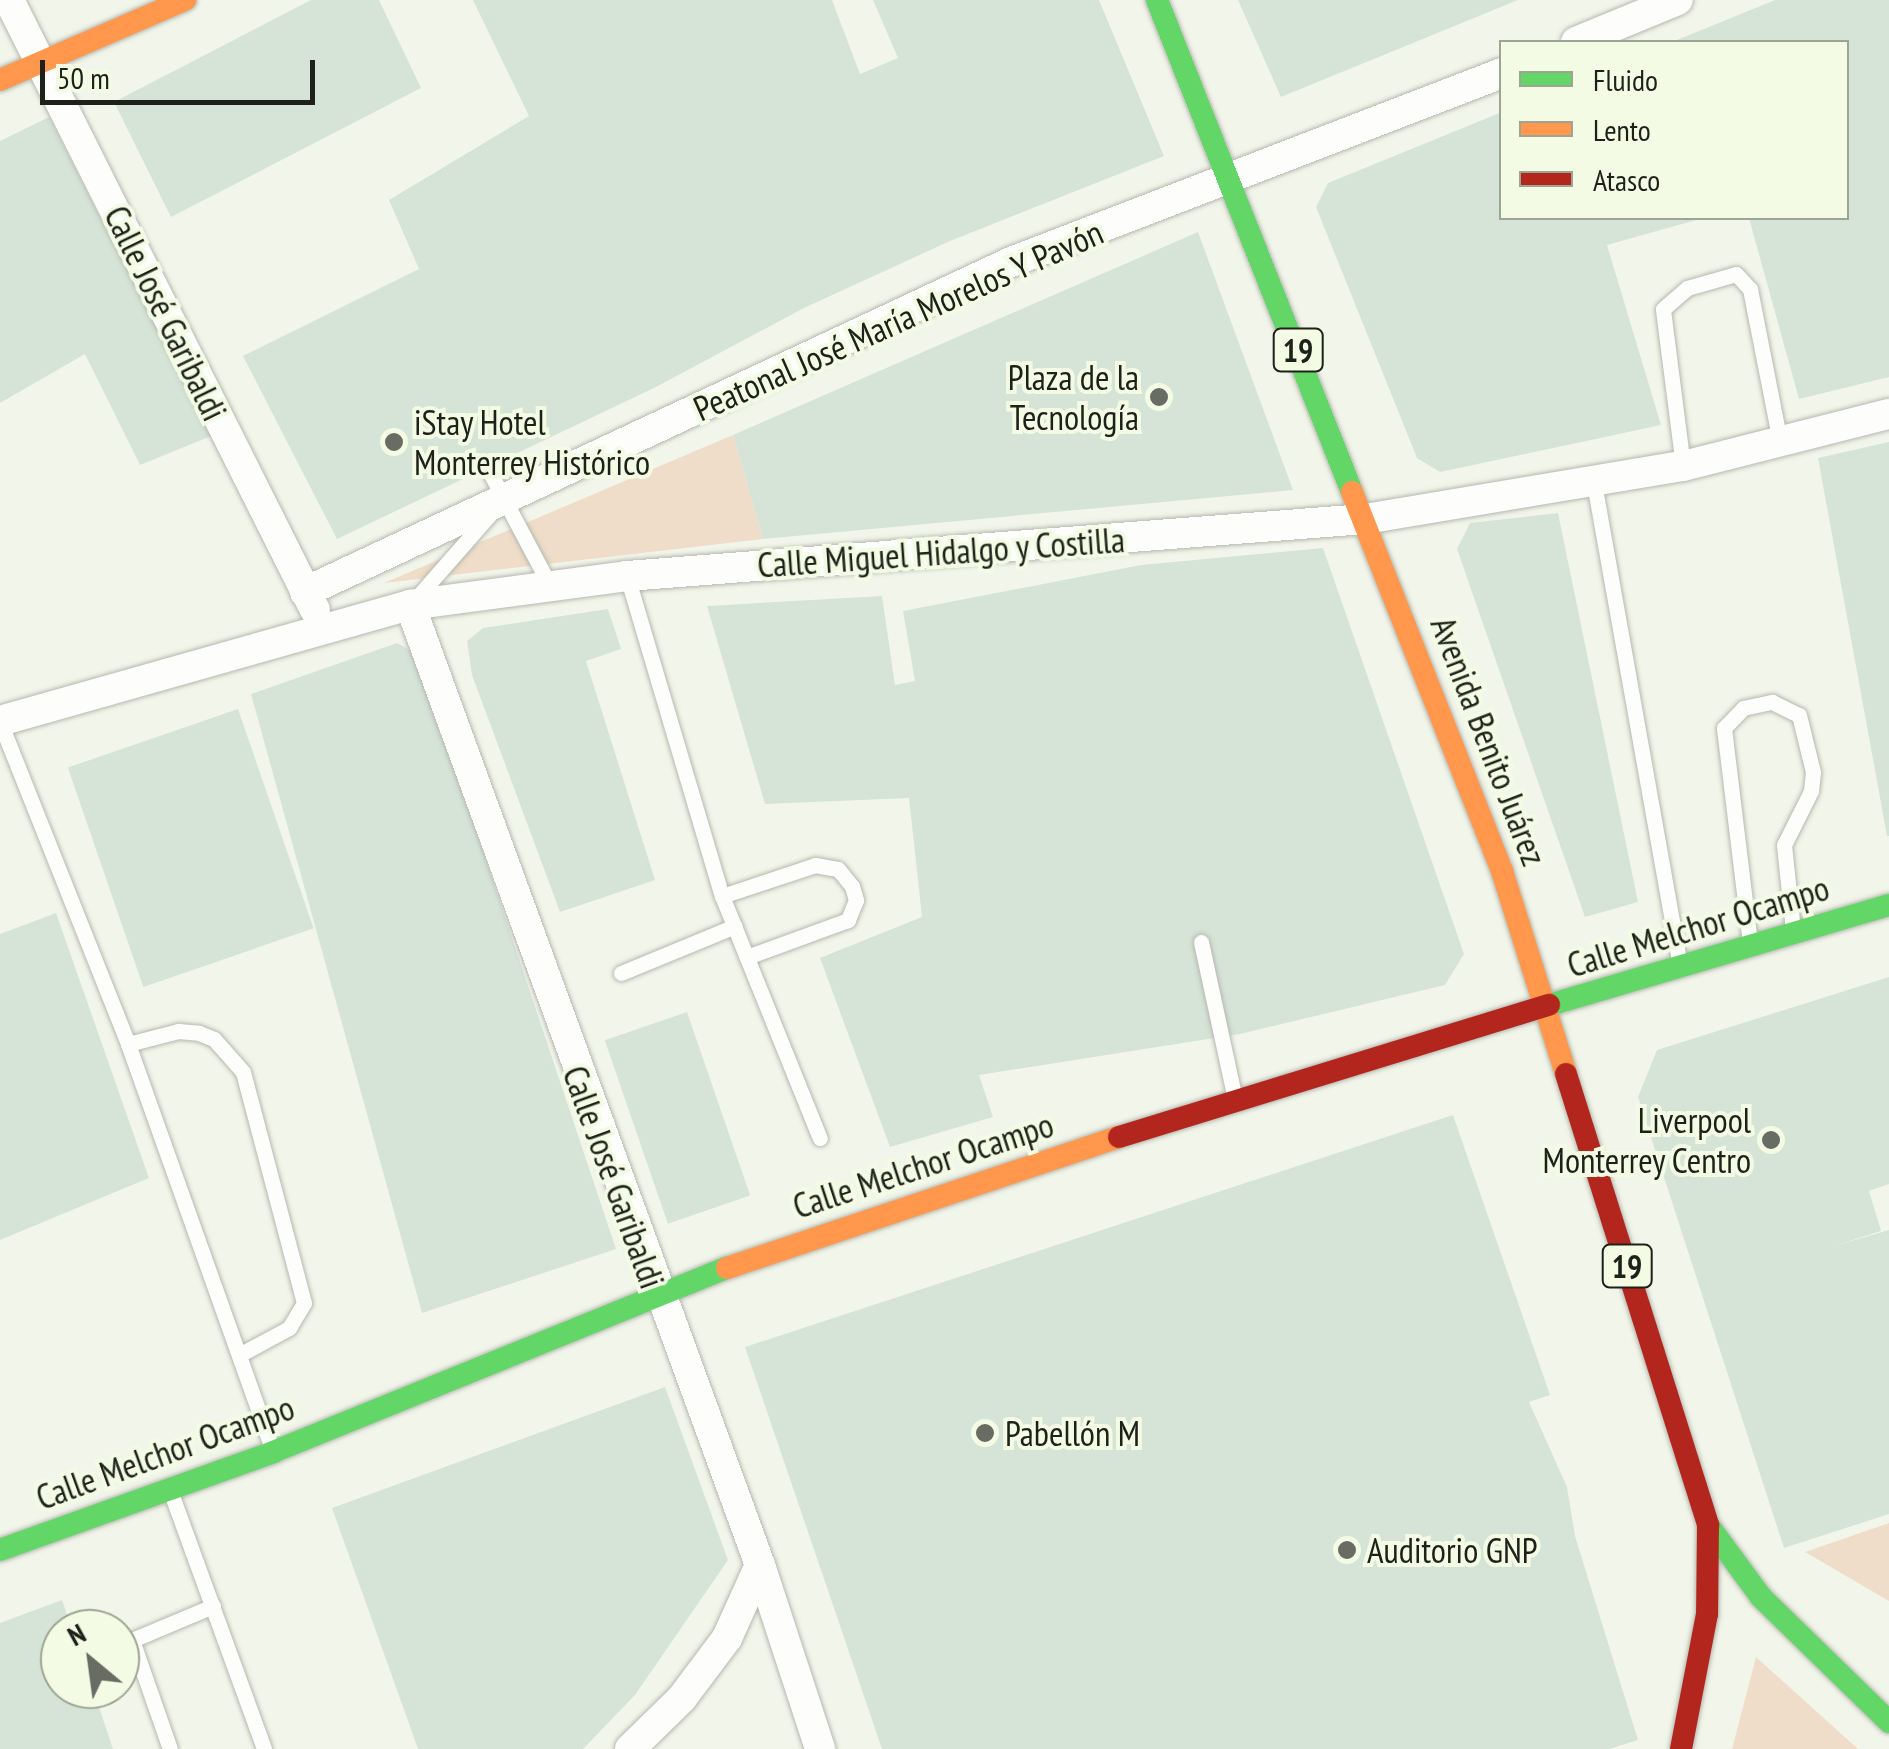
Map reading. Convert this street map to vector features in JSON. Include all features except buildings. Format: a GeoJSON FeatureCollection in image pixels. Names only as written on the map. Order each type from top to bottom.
{"type":"FeatureCollection","features":[{"type":"Feature","properties":{"kind":"street","name":"Calle José Garibaldi"},"geometry":{"type":"LineString","coordinates":[[9,0],[304,592],[324,625]]}},
{"type":"Feature","properties":{"kind":"street"},"geometry":{"type":"LineString","coordinates":[[0,80],[185,0]]}},
{"type":"Feature","properties":{"kind":"street","name":"Avenida Benito Juárez"},"geometry":{"type":"LineString","coordinates":[[1158,0],[1502,871],[1708,1524],[1707,1614],[1680,1749]]}},
{"type":"Feature","properties":{"kind":"street"},"geometry":{"type":"LineString","coordinates":[[1581,40],[1678,0]]}},
{"type":"Feature","properties":{"kind":"street","name":"Peatonal José María Morelos Y Pavón"},"geometry":{"type":"LineString","coordinates":[[304,592],[1011,262],[1232,181],[1499,73]]}},
{"type":"Feature","properties":{"kind":"street","name":"Calle Miguel Hidalgo y Costilla"},"geometry":{"type":"LineString","coordinates":[[0,721],[324,625],[410,605],[627,576],[1365,519],[1683,466],[1889,414]]}},
{"type":"Feature","properties":{"kind":"street","name":"Calle José Garibaldi"},"geometry":{"type":"LineString","coordinates":[[410,605],[655,1292],[760,1565],[820,1749]]}},
{"type":"Feature","properties":{"kind":"street","name":"Calle Melchor Ocampo"},"geometry":{"type":"LineString","coordinates":[[0,1550],[273,1452],[655,1292],[1235,1098],[1889,904]]}},
{"type":"Feature","properties":{"kind":"street","name":"Avenida Benito Juárez"},"geometry":{"type":"LineString","coordinates":[[1708,1524],[1761,1597],[1889,1722]]}},
{"type":"Feature","properties":{"kind":"street"},"geometry":{"type":"LineString","coordinates":[[630,1749],[682,1698],[727,1638],[760,1565]]}},
{"type":"Feature","properties":{"kind":"lane"},"geometry":{"type":"LineString","coordinates":[[1683,466],[1664,309],[1687,288],[1736,274],[1750,289],[1780,442]]}},
{"type":"Feature","properties":{"kind":"lane"},"geometry":{"type":"LineString","coordinates":[[486,465],[550,586]]}},
{"type":"Feature","properties":{"kind":"lane"},"geometry":{"type":"LineString","coordinates":[[1594,482],[1680,966]]}},
{"type":"Feature","properties":{"kind":"lane"},"geometry":{"type":"LineString","coordinates":[[410,605],[504,498]]}},
{"type":"Feature","properties":{"kind":"lane"},"geometry":{"type":"LineString","coordinates":[[627,576],[722,896],[820,1138]]}},
{"type":"Feature","properties":{"kind":"lane"},"geometry":{"type":"LineString","coordinates":[[1750,947],[1724,728],[1742,708],[1772,702],[1800,715],[1813,772],[1811,791],[1784,845],[1794,933]]}},
{"type":"Feature","properties":{"kind":"lane"},"geometry":{"type":"LineString","coordinates":[[0,721],[128,1044],[273,1452]]}},
{"type":"Feature","properties":{"kind":"lane"},"geometry":{"type":"LineString","coordinates":[[722,896],[816,866],[838,869],[852,886],[856,900],[848,920],[747,957]]}},
{"type":"Feature","properties":{"kind":"lane"},"geometry":{"type":"LineString","coordinates":[[621,973],[734,926]]}},
{"type":"Feature","properties":{"kind":"lane"},"geometry":{"type":"LineString","coordinates":[[1201,942],[1235,1098]]}},
{"type":"Feature","properties":{"kind":"lane"},"geometry":{"type":"LineString","coordinates":[[128,1044],[178,1031],[199,1033],[214,1039],[243,1072],[304,1288],[304,1303],[289,1328],[241,1354]]}},
{"type":"Feature","properties":{"kind":"lane"},"geometry":{"type":"LineString","coordinates":[[170,1489],[264,1749]]}},
{"type":"Feature","properties":{"kind":"lane"},"geometry":{"type":"LineString","coordinates":[[170,1749],[132,1640],[213,1606]]}},
{"type":"Feature","properties":{"kind":"shaded area"},"geometry":{"type":"Polygon","coordinates":[[[733,435],[763,539],[384,583],[733,435]]]}},
{"type":"Feature","properties":{"kind":"shaded area"},"geometry":{"type":"Polygon","coordinates":[[[1889,1523],[1889,1601],[1805,1552],[1889,1523]]]}},
{"type":"Feature","properties":{"kind":"shaded area"},"geometry":{"type":"Polygon","coordinates":[[[1756,1657],[1858,1749],[1732,1749],[1756,1657]]]}},
{"type":"Feature","properties":{"kind":"traffic: fast"},"geometry":{"type":"LineString","coordinates":[[1157,0],[1352,492]]}},
{"type":"Feature","properties":{"kind":"traffic: fast"},"geometry":{"type":"LineString","coordinates":[[1549,1005],[1889,905]]}},
{"type":"Feature","properties":{"kind":"traffic: fast"},"geometry":{"type":"LineString","coordinates":[[0,1550],[273,1452],[727,1268]]}},
{"type":"Feature","properties":{"kind":"traffic: fast"},"geometry":{"type":"LineString","coordinates":[[1708,1525],[1761,1597],[1889,1722]]}},
{"type":"Feature","properties":{"kind":"traffic: slow"},"geometry":{"type":"LineString","coordinates":[[0,80],[185,0]]}},
{"type":"Feature","properties":{"kind":"traffic: slow"},"geometry":{"type":"LineString","coordinates":[[1352,492],[1502,871],[1566,1074]]}},
{"type":"Feature","properties":{"kind":"traffic: slow"},"geometry":{"type":"LineString","coordinates":[[727,1268],[1119,1137]]}},
{"type":"Feature","properties":{"kind":"traffic: jam"},"geometry":{"type":"LineString","coordinates":[[1119,1137],[1549,1005]]}},
{"type":"Feature","properties":{"kind":"traffic: jam"},"geometry":{"type":"LineString","coordinates":[[1566,1074],[1708,1525],[1707,1614],[1681,1749]]}},
{"type":"Feature","properties":{"kind":"place","name":"Plaza de la Tecnología"},"geometry":{"type":"Point","coordinates":[1159,397]}},
{"type":"Feature","properties":{"kind":"place","name":"iStay Hotel Monterrey Histórico"},"geometry":{"type":"Point","coordinates":[394,442]}},
{"type":"Feature","properties":{"kind":"place","name":"Liverpool Monterrey Centro"},"geometry":{"type":"Point","coordinates":[1771,1140]}},
{"type":"Feature","properties":{"kind":"place","name":"Pabellón M"},"geometry":{"type":"Point","coordinates":[985,1433]}},
{"type":"Feature","properties":{"kind":"place","name":"Auditorio GNP"},"geometry":{"type":"Point","coordinates":[1347,1550]}}]}
